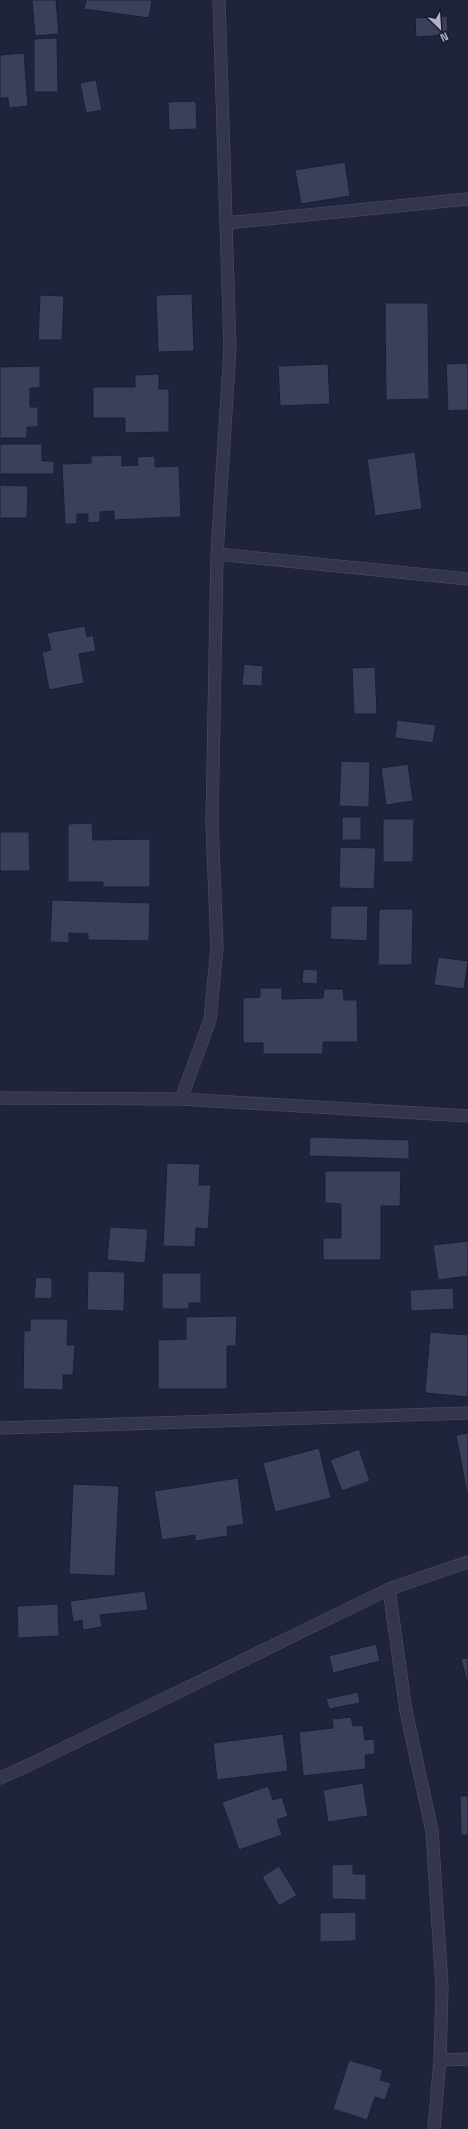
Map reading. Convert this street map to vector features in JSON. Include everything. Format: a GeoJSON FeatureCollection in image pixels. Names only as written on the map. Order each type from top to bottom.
{"type":"FeatureCollection","features":[{"type":"Feature","properties":{"kind":"street"},"geometry":{"type":"LineString","coordinates":[[182,1099],[210,1020],[217,947],[212,823],[217,554],[230,348],[218,0]]}},
{"type":"Feature","properties":{"kind":"street"},"geometry":{"type":"LineString","coordinates":[[226,223],[468,199]]}},
{"type":"Feature","properties":{"kind":"street"},"geometry":{"type":"LineString","coordinates":[[217,554],[468,578]]}},
{"type":"Feature","properties":{"kind":"street"},"geometry":{"type":"LineString","coordinates":[[0,1098],[182,1099],[468,1116]]}},
{"type":"Feature","properties":{"kind":"street"},"geometry":{"type":"LineString","coordinates":[[0,1428],[468,1412]]}},
{"type":"Feature","properties":{"kind":"street"},"geometry":{"type":"LineString","coordinates":[[0,1778],[389,1589],[468,1562]]}},
{"type":"Feature","properties":{"kind":"street"},"geometry":{"type":"LineString","coordinates":[[389,1589],[406,1711],[432,1831],[442,1987],[440,2060],[434,2129]]}},
{"type":"Feature","properties":{"kind":"street"},"geometry":{"type":"LineString","coordinates":[[440,2060],[468,2059]]}},
{"type":"Feature","properties":{"kind":"building"},"geometry":{"type":"Polygon","coordinates":[[[32,0],[56,0],[59,34],[35,36],[32,0]]]}},
{"type":"Feature","properties":{"kind":"building"},"geometry":{"type":"Polygon","coordinates":[[[86,0],[152,0],[149,18],[84,9],[86,0]]]}},
{"type":"Feature","properties":{"kind":"building"},"geometry":{"type":"Polygon","coordinates":[[[447,16],[448,35],[416,37],[415,18],[447,16]]]}},
{"type":"Feature","properties":{"kind":"building"},"geometry":{"type":"Polygon","coordinates":[[[57,38],[58,92],[34,92],[34,39],[57,38]]]}},
{"type":"Feature","properties":{"kind":"building"},"geometry":{"type":"Polygon","coordinates":[[[24,53],[28,106],[9,108],[8,98],[0,98],[0,55],[24,53]]]}},
{"type":"Feature","properties":{"kind":"building"},"geometry":{"type":"Polygon","coordinates":[[[96,80],[102,110],[86,113],[80,83],[96,80]]]}},
{"type":"Feature","properties":{"kind":"building"},"geometry":{"type":"Polygon","coordinates":[[[196,101],[197,129],[169,130],[168,102],[196,101]]]}},
{"type":"Feature","properties":{"kind":"building"},"geometry":{"type":"Polygon","coordinates":[[[345,162],[350,196],[301,204],[295,170],[345,162]]]}},
{"type":"Feature","properties":{"kind":"building"},"geometry":{"type":"Polygon","coordinates":[[[192,294],[194,351],[158,352],[156,295],[192,294]]]}},
{"type":"Feature","properties":{"kind":"building"},"geometry":{"type":"Polygon","coordinates":[[[40,295],[64,296],[62,340],[38,340],[40,295]]]}},
{"type":"Feature","properties":{"kind":"building"},"geometry":{"type":"Polygon","coordinates":[[[385,303],[428,303],[429,399],[386,400],[385,303]]]}},
{"type":"Feature","properties":{"kind":"building"},"geometry":{"type":"Polygon","coordinates":[[[468,363],[468,410],[448,411],[446,364],[468,363]]]}},
{"type":"Feature","properties":{"kind":"building"},"geometry":{"type":"Polygon","coordinates":[[[328,364],[330,404],[280,406],[278,366],[328,364]]]}},
{"type":"Feature","properties":{"kind":"building"},"geometry":{"type":"Polygon","coordinates":[[[40,366],[40,388],[30,388],[30,407],[38,407],[38,427],[27,427],[27,438],[0,438],[0,367],[40,366]]]}},
{"type":"Feature","properties":{"kind":"building"},"geometry":{"type":"Polygon","coordinates":[[[159,374],[159,389],[169,389],[169,432],[125,433],[125,418],[93,418],[93,387],[135,387],[135,375],[159,374]]]}},
{"type":"Feature","properties":{"kind":"building"},"geometry":{"type":"Polygon","coordinates":[[[0,444],[42,444],[42,461],[54,461],[54,474],[0,474],[0,444]]]}},
{"type":"Feature","properties":{"kind":"building"},"geometry":{"type":"Polygon","coordinates":[[[415,452],[422,509],[375,516],[367,459],[415,452]]]}},
{"type":"Feature","properties":{"kind":"building"},"geometry":{"type":"Polygon","coordinates":[[[122,455],[122,466],[138,465],[137,457],[155,456],[155,467],[179,466],[181,517],[114,520],[114,511],[100,512],[100,522],[88,523],[88,514],[77,514],[77,524],[65,524],[62,464],[91,463],[91,456],[122,455]]]}},
{"type":"Feature","properties":{"kind":"building"},"geometry":{"type":"Polygon","coordinates":[[[0,485],[28,486],[27,518],[0,518],[0,485]]]}},
{"type":"Feature","properties":{"kind":"building"},"geometry":{"type":"Polygon","coordinates":[[[85,626],[87,637],[93,635],[96,651],[79,654],[84,683],[49,690],[42,652],[51,650],[47,633],[85,626]]]}},
{"type":"Feature","properties":{"kind":"building"},"geometry":{"type":"Polygon","coordinates":[[[244,664],[263,666],[262,686],[242,685],[244,664]]]}},
{"type":"Feature","properties":{"kind":"building"},"geometry":{"type":"Polygon","coordinates":[[[375,667],[377,714],[354,714],[352,668],[375,667]]]}},
{"type":"Feature","properties":{"kind":"building"},"geometry":{"type":"Polygon","coordinates":[[[397,720],[436,725],[433,743],[395,738],[397,720]]]}},
{"type":"Feature","properties":{"kind":"building"},"geometry":{"type":"Polygon","coordinates":[[[341,761],[370,762],[369,807],[339,806],[341,761]]]}},
{"type":"Feature","properties":{"kind":"building"},"geometry":{"type":"Polygon","coordinates":[[[408,764],[413,801],[386,805],[381,768],[408,764]]]}},
{"type":"Feature","properties":{"kind":"building"},"geometry":{"type":"Polygon","coordinates":[[[342,817],[361,817],[361,840],[342,840],[342,817]]]}},
{"type":"Feature","properties":{"kind":"building"},"geometry":{"type":"Polygon","coordinates":[[[383,819],[414,819],[413,862],[383,862],[383,819]]]}},
{"type":"Feature","properties":{"kind":"building"},"geometry":{"type":"Polygon","coordinates":[[[92,823],[93,840],[150,839],[150,887],[103,887],[103,882],[68,882],[68,824],[92,823]]]}},
{"type":"Feature","properties":{"kind":"building"},"geometry":{"type":"Polygon","coordinates":[[[0,832],[29,832],[30,871],[0,871],[0,832]]]}},
{"type":"Feature","properties":{"kind":"building"},"geometry":{"type":"Polygon","coordinates":[[[340,847],[376,848],[374,889],[339,888],[340,847]]]}},
{"type":"Feature","properties":{"kind":"building"},"geometry":{"type":"Polygon","coordinates":[[[52,900],[150,903],[149,941],[88,940],[88,934],[69,933],[69,943],[50,942],[52,900]]]}},
{"type":"Feature","properties":{"kind":"building"},"geometry":{"type":"Polygon","coordinates":[[[331,906],[368,906],[367,941],[330,939],[331,906]]]}},
{"type":"Feature","properties":{"kind":"building"},"geometry":{"type":"Polygon","coordinates":[[[379,909],[413,909],[412,965],[378,965],[379,909]]]}},
{"type":"Feature","properties":{"kind":"building"},"geometry":{"type":"Polygon","coordinates":[[[438,957],[468,961],[464,989],[434,985],[438,957]]]}},
{"type":"Feature","properties":{"kind":"building"},"geometry":{"type":"Polygon","coordinates":[[[303,969],[318,970],[317,984],[302,983],[303,969]]]}},
{"type":"Feature","properties":{"kind":"building"},"geometry":{"type":"Polygon","coordinates":[[[260,988],[282,988],[282,999],[323,998],[324,989],[343,989],[344,1000],[357,1000],[358,1042],[323,1042],[323,1054],[263,1054],[263,1043],[243,1043],[243,998],[260,997],[260,988]]]}},
{"type":"Feature","properties":{"kind":"building"},"geometry":{"type":"Polygon","coordinates":[[[310,1137],[409,1140],[409,1159],[309,1156],[310,1137]]]}},
{"type":"Feature","properties":{"kind":"building"},"geometry":{"type":"Polygon","coordinates":[[[167,1163],[200,1164],[199,1185],[211,1185],[208,1229],[196,1228],[195,1247],[163,1246],[167,1163]]]}},
{"type":"Feature","properties":{"kind":"building"},"geometry":{"type":"Polygon","coordinates":[[[325,1171],[401,1171],[400,1206],[381,1206],[381,1260],[323,1260],[323,1238],[341,1238],[341,1204],[325,1203],[325,1171]]]}},
{"type":"Feature","properties":{"kind":"building"},"geometry":{"type":"Polygon","coordinates":[[[110,1227],[148,1229],[145,1263],[107,1260],[110,1227]]]}},
{"type":"Feature","properties":{"kind":"building"},"geometry":{"type":"Polygon","coordinates":[[[468,1241],[468,1276],[438,1280],[433,1245],[468,1241]]]}},
{"type":"Feature","properties":{"kind":"building"},"geometry":{"type":"Polygon","coordinates":[[[88,1271],[125,1272],[124,1311],[87,1310],[88,1271]]]}},
{"type":"Feature","properties":{"kind":"building"},"geometry":{"type":"Polygon","coordinates":[[[162,1273],[201,1273],[201,1303],[189,1303],[189,1309],[162,1309],[162,1273]]]}},
{"type":"Feature","properties":{"kind":"building"},"geometry":{"type":"Polygon","coordinates":[[[36,1277],[52,1278],[52,1299],[34,1298],[36,1277]]]}},
{"type":"Feature","properties":{"kind":"building"},"geometry":{"type":"Polygon","coordinates":[[[453,1288],[454,1309],[411,1311],[410,1290],[453,1288]]]}},
{"type":"Feature","properties":{"kind":"building"},"geometry":{"type":"Polygon","coordinates":[[[237,1316],[236,1346],[227,1346],[227,1389],[158,1389],[158,1340],[186,1339],[186,1317],[237,1316]]]}},
{"type":"Feature","properties":{"kind":"building"},"geometry":{"type":"Polygon","coordinates":[[[30,1319],[68,1319],[67,1345],[75,1345],[73,1375],[63,1375],[63,1390],[23,1389],[24,1331],[30,1331],[30,1319]]]}},
{"type":"Feature","properties":{"kind":"building"},"geometry":{"type":"Polygon","coordinates":[[[430,1332],[468,1335],[468,1397],[425,1393],[430,1332]]]}},
{"type":"Feature","properties":{"kind":"building"},"geometry":{"type":"Polygon","coordinates":[[[468,1433],[468,1499],[456,1435],[468,1433]]]}},
{"type":"Feature","properties":{"kind":"building"},"geometry":{"type":"Polygon","coordinates":[[[319,1448],[331,1498],[275,1512],[263,1463],[319,1448]]]}},
{"type":"Feature","properties":{"kind":"building"},"geometry":{"type":"Polygon","coordinates":[[[359,1449],[370,1481],[342,1491],[330,1460],[359,1449]]]}},
{"type":"Feature","properties":{"kind":"building"},"geometry":{"type":"Polygon","coordinates":[[[238,1478],[244,1524],[227,1527],[228,1536],[195,1541],[195,1535],[162,1540],[154,1491],[238,1478]]]}},
{"type":"Feature","properties":{"kind":"building"},"geometry":{"type":"Polygon","coordinates":[[[73,1484],[119,1486],[115,1576],[69,1574],[73,1484]]]}},
{"type":"Feature","properties":{"kind":"building"},"geometry":{"type":"Polygon","coordinates":[[[145,1591],[148,1610],[100,1615],[102,1627],[83,1630],[82,1620],[73,1622],[70,1601],[145,1591]]]}},
{"type":"Feature","properties":{"kind":"building"},"geometry":{"type":"Polygon","coordinates":[[[58,1604],[59,1636],[18,1638],[17,1606],[58,1604]]]}},
{"type":"Feature","properties":{"kind":"building"},"geometry":{"type":"Polygon","coordinates":[[[376,1644],[380,1661],[333,1673],[329,1656],[376,1644]]]}},
{"type":"Feature","properties":{"kind":"building"},"geometry":{"type":"Polygon","coordinates":[[[468,1658],[468,1686],[461,1659],[468,1658]]]}},
{"type":"Feature","properties":{"kind":"building"},"geometry":{"type":"Polygon","coordinates":[[[358,1692],[360,1703],[329,1709],[326,1699],[358,1692]]]}},
{"type":"Feature","properties":{"kind":"building"},"geometry":{"type":"Polygon","coordinates":[[[351,1717],[353,1726],[363,1725],[365,1740],[374,1739],[375,1754],[365,1755],[366,1769],[303,1776],[299,1732],[333,1728],[332,1719],[351,1717]]]}},
{"type":"Feature","properties":{"kind":"building"},"geometry":{"type":"Polygon","coordinates":[[[283,1734],[288,1771],[217,1780],[213,1743],[283,1734]]]}},
{"type":"Feature","properties":{"kind":"building"},"geometry":{"type":"Polygon","coordinates":[[[363,1783],[368,1816],[328,1822],[323,1790],[363,1783]]]}},
{"type":"Feature","properties":{"kind":"building"},"geometry":{"type":"Polygon","coordinates":[[[268,1786],[273,1800],[282,1797],[288,1816],[277,1820],[282,1835],[239,1850],[222,1802],[268,1786]]]}},
{"type":"Feature","properties":{"kind":"building"},"geometry":{"type":"Polygon","coordinates":[[[460,1796],[468,1796],[468,1835],[461,1835],[460,1796]]]}},
{"type":"Feature","properties":{"kind":"building"},"geometry":{"type":"Polygon","coordinates":[[[353,1864],[353,1874],[366,1874],[366,1900],[332,1899],[332,1865],[353,1864]]]}},
{"type":"Feature","properties":{"kind":"building"},"geometry":{"type":"Polygon","coordinates":[[[279,1866],[297,1895],[279,1906],[262,1877],[279,1866]]]}},
{"type":"Feature","properties":{"kind":"building"},"geometry":{"type":"Polygon","coordinates":[[[356,1912],[356,1941],[320,1942],[320,1913],[356,1912]]]}},
{"type":"Feature","properties":{"kind":"building"},"geometry":{"type":"Polygon","coordinates":[[[349,2060],[383,2070],[380,2080],[391,2083],[385,2100],[375,2097],[367,2120],[333,2109],[349,2060]]]}}]}
